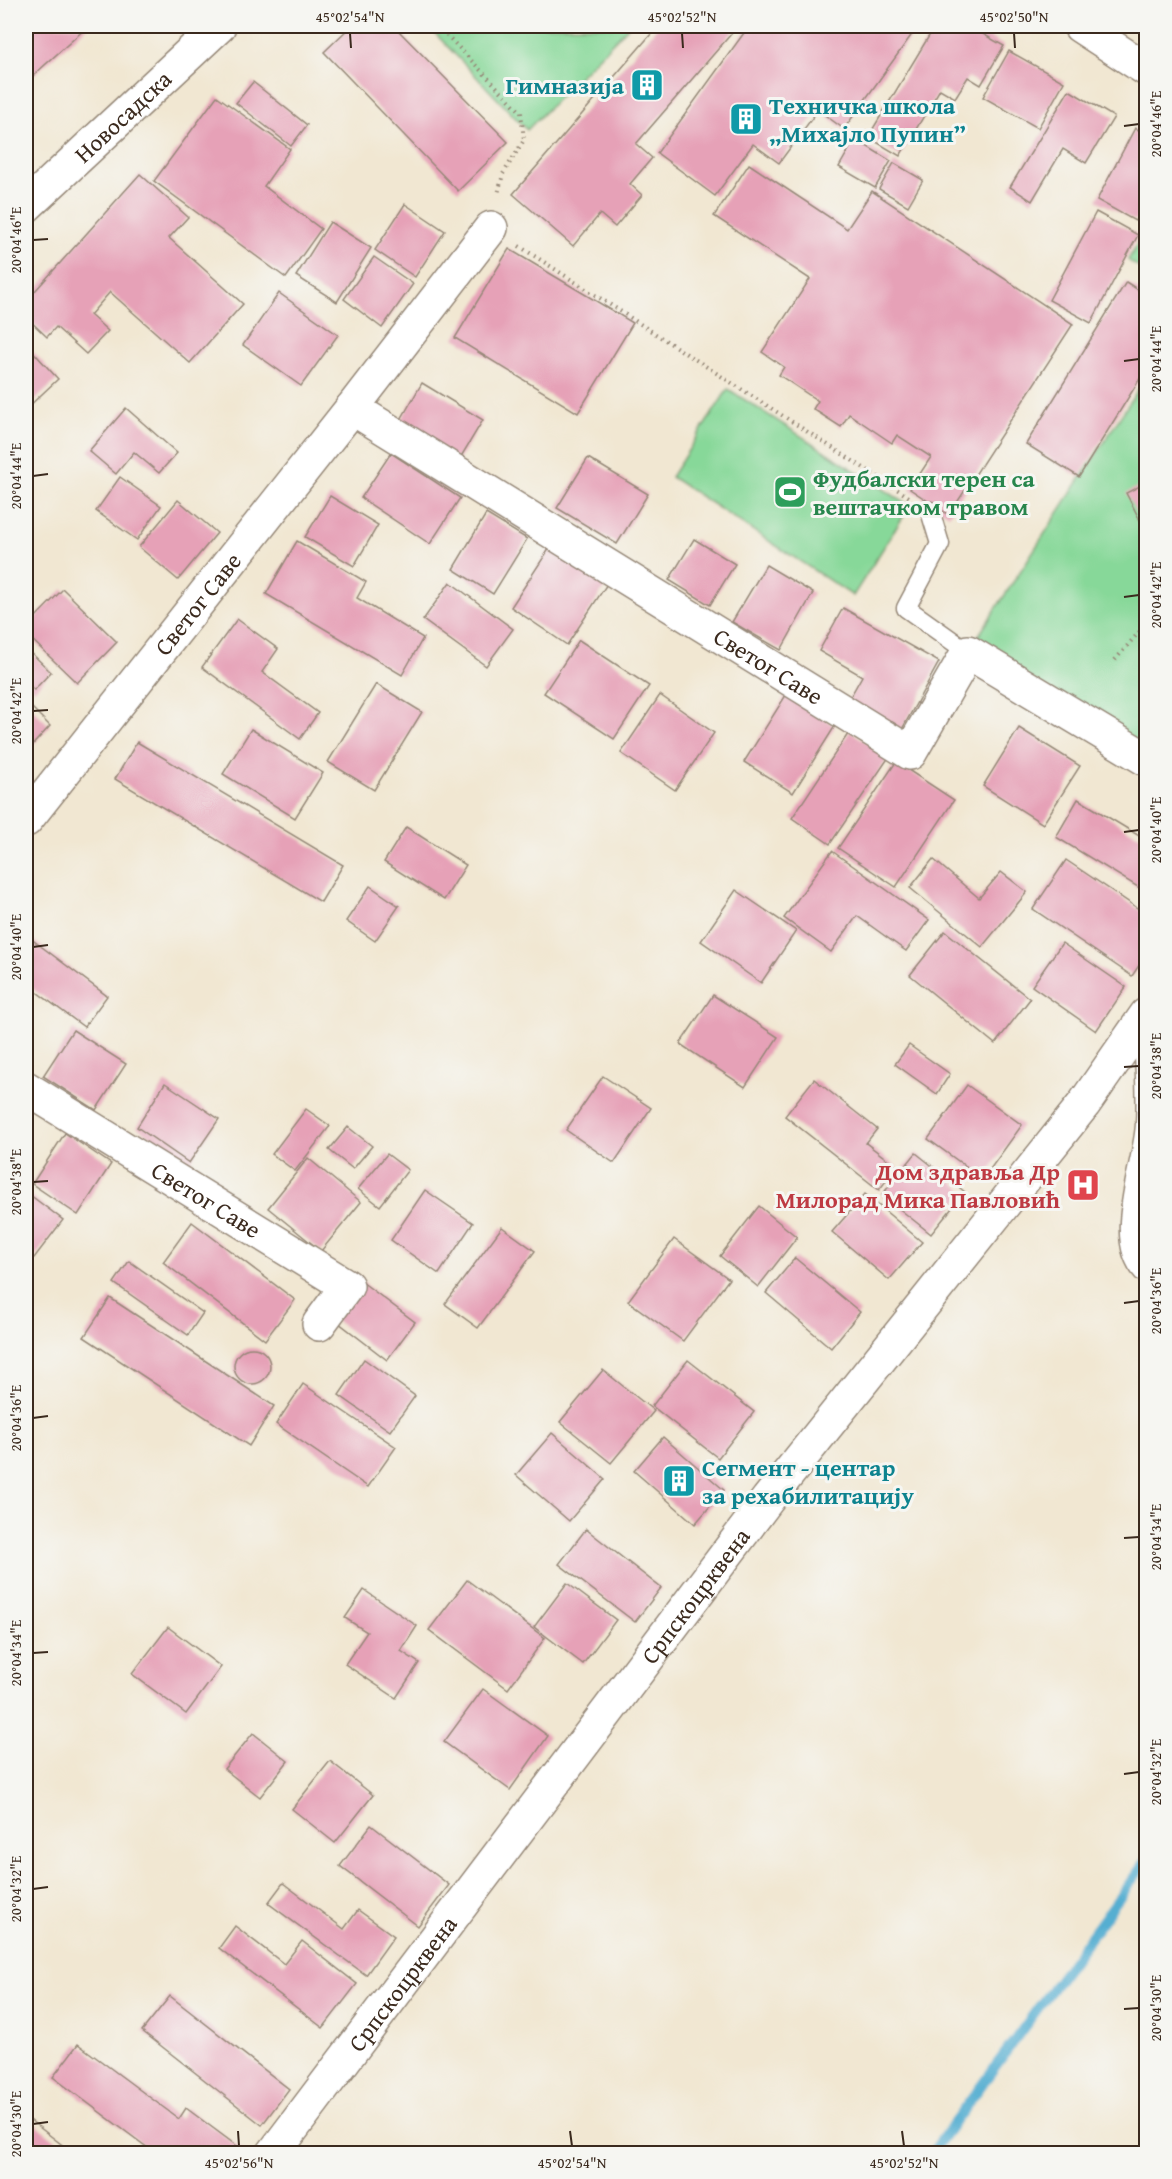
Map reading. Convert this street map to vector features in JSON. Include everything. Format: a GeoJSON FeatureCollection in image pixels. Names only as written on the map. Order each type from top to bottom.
{"type":"FeatureCollection","features":[{"type":"Feature","properties":{"kind":"street","name":"Новосадска"},"geometry":{"type":"LineString","coordinates":[[26,206],[219,26]]}},
{"type":"Feature","properties":{"kind":"street"},"geometry":{"type":"LineString","coordinates":[[1080,26],[1146,69]]}},
{"type":"Feature","properties":{"kind":"street","name":"Светог Саве"},"geometry":{"type":"LineString","coordinates":[[31,800],[352,408],[491,228]]}},
{"type":"Feature","properties":{"kind":"street","name":"Светог Саве"},"geometry":{"type":"LineString","coordinates":[[352,408],[910,753],[968,652]]}},
{"type":"Feature","properties":{"kind":"street"},"geometry":{"type":"LineString","coordinates":[[968,652],[1146,759]]}},
{"type":"Feature","properties":{"kind":"street","name":"Српскоцрквена"},"geometry":{"type":"LineString","coordinates":[[273,2154],[768,1499],[1084,1104],[1144,1018]]}},
{"type":"Feature","properties":{"kind":"street","name":"Светог Саве"},"geometry":{"type":"LineString","coordinates":[[26,1088],[347,1286],[319,1324]]}},
{"type":"Feature","properties":{"kind":"lane"},"geometry":{"type":"LineString","coordinates":[[930,511],[940,544],[906,608],[968,652]]}},
{"type":"Feature","properties":{"kind":"lane"},"geometry":{"type":"LineString","coordinates":[[1144,1018],[1145,1127],[1135,1178],[1130,1223],[1131,1248],[1138,1268],[1146,1275]]}},
{"type":"Feature","properties":{"kind":"path"},"geometry":{"type":"LineString","coordinates":[[438,26],[521,112],[524,140],[503,174],[491,228],[930,511]]}},
{"type":"Feature","properties":{"kind":"path"},"geometry":{"type":"LineString","coordinates":[[1115,660],[1146,624]]}},
{"type":"Feature","properties":{"kind":"green space"},"geometry":{"type":"Polygon","coordinates":[[[428,26],[629,26],[527,130],[428,26]]]}},
{"type":"Feature","properties":{"kind":"green space"},"geometry":{"type":"Polygon","coordinates":[[[1146,229],[1146,272],[1128,260],[1146,229]]]}},
{"type":"Feature","properties":{"kind":"green space"},"geometry":{"type":"Polygon","coordinates":[[[1146,377],[1146,759],[968,652],[1146,377]]]}},
{"type":"Feature","properties":{"kind":"green space","name":"Фудбалски терен са вештачком травом"},"geometry":{"type":"Polygon","coordinates":[[[728,389],[910,506],[853,596],[671,477],[728,389]]]}},
{"type":"Feature","properties":{"kind":"building"},"geometry":{"type":"Polygon","coordinates":[[[26,26],[88,26],[26,82],[26,26]]]}},
{"type":"Feature","properties":{"kind":"building"},"geometry":{"type":"Polygon","coordinates":[[[351,26],[394,26],[508,142],[458,191],[324,52],[351,26]]]}},
{"type":"Feature","properties":{"kind":"building","name":"Гимназија"},"geometry":{"type":"Polygon","coordinates":[[[658,26],[738,26],[636,144],[652,158],[630,184],[642,195],[615,227],[600,214],[573,246],[513,194],[658,26]]]}},
{"type":"Feature","properties":{"kind":"building","name":"Техничка школа „Михајло Пупин”"},"geometry":{"type":"Polygon","coordinates":[[[749,26],[918,26],[844,129],[818,110],[779,163],[753,144],[715,196],[657,153],[749,26]]]}},
{"type":"Feature","properties":{"kind":"building"},"geometry":{"type":"Polygon","coordinates":[[[935,26],[969,26],[1004,46],[981,85],[968,77],[955,98],[940,89],[900,156],[868,137],[935,26]]]}},
{"type":"Feature","properties":{"kind":"building"},"geometry":{"type":"Polygon","coordinates":[[[1009,51],[1064,82],[1038,128],[983,97],[1009,51]]]}},
{"type":"Feature","properties":{"kind":"building"},"geometry":{"type":"Polygon","coordinates":[[[253,82],[307,125],[291,146],[236,103],[253,82]]]}},
{"type":"Feature","properties":{"kind":"building"},"geometry":{"type":"Polygon","coordinates":[[[1069,90],[1114,117],[1086,163],[1063,149],[1032,201],[1010,187],[1069,90]]]}},
{"type":"Feature","properties":{"kind":"building"},"geometry":{"type":"Polygon","coordinates":[[[217,96],[290,149],[264,186],[321,229],[286,278],[154,181],[217,96]]]}},
{"type":"Feature","properties":{"kind":"building"},"geometry":{"type":"Polygon","coordinates":[[[1135,128],[1146,134],[1146,200],[1135,221],[1097,200],[1135,128]]]}},
{"type":"Feature","properties":{"kind":"building"},"geometry":{"type":"Polygon","coordinates":[[[855,139],[891,161],[875,188],[839,167],[855,139]]]}},
{"type":"Feature","properties":{"kind":"building"},"geometry":{"type":"Polygon","coordinates":[[[894,163],[923,180],[908,206],[879,189],[894,163]]]}},
{"type":"Feature","properties":{"kind":"building"},"geometry":{"type":"Polygon","coordinates":[[[749,164],[847,229],[872,191],[1073,324],[949,515],[910,489],[931,457],[897,435],[892,443],[849,414],[841,427],[813,409],[818,401],[779,375],[784,367],[762,352],[810,279],[714,216],[749,164]]]}},
{"type":"Feature","properties":{"kind":"building"},"geometry":{"type":"Polygon","coordinates":[[[140,174],[188,217],[169,238],[243,304],[190,363],[110,292],[90,315],[108,331],[86,354],[56,327],[47,337],[26,317],[26,301],[140,174]]]}},
{"type":"Feature","properties":{"kind":"building"},"geometry":{"type":"Polygon","coordinates":[[[405,204],[445,231],[415,277],[375,250],[405,204]]]}},
{"type":"Feature","properties":{"kind":"building"},"geometry":{"type":"Polygon","coordinates":[[[1096,212],[1138,235],[1091,323],[1049,300],[1096,212]]]}},
{"type":"Feature","properties":{"kind":"building"},"geometry":{"type":"Polygon","coordinates":[[[330,222],[371,248],[337,302],[296,276],[330,222]]]}},
{"type":"Feature","properties":{"kind":"building"},"geometry":{"type":"Polygon","coordinates":[[[509,249],[633,323],[578,413],[455,338],[509,249]]]}},
{"type":"Feature","properties":{"kind":"building"},"geometry":{"type":"Polygon","coordinates":[[[374,257],[413,284],[382,328],[344,299],[374,257]]]}},
{"type":"Feature","properties":{"kind":"building"},"geometry":{"type":"Polygon","coordinates":[[[1126,282],[1146,295],[1146,369],[1079,477],[1026,444],[1126,282]]]}},
{"type":"Feature","properties":{"kind":"building"},"geometry":{"type":"Polygon","coordinates":[[[279,293],[338,335],[301,386],[243,345],[279,293]]]}},
{"type":"Feature","properties":{"kind":"building"},"geometry":{"type":"Polygon","coordinates":[[[26,344],[58,379],[26,409],[26,344]]]}},
{"type":"Feature","properties":{"kind":"building"},"geometry":{"type":"Polygon","coordinates":[[[422,383],[483,420],[459,460],[399,423],[422,383]]]}},
{"type":"Feature","properties":{"kind":"building"},"geometry":{"type":"Polygon","coordinates":[[[126,408],[177,453],[159,473],[134,452],[116,474],[89,451],[126,408]]]}},
{"type":"Feature","properties":{"kind":"building"},"geometry":{"type":"Polygon","coordinates":[[[391,453],[460,498],[430,544],[361,498],[391,453]]]}},
{"type":"Feature","properties":{"kind":"building"},"geometry":{"type":"Polygon","coordinates":[[[588,458],[648,494],[617,544],[557,508],[588,458]]]}},
{"type":"Feature","properties":{"kind":"building"},"geometry":{"type":"Polygon","coordinates":[[[120,477],[161,506],[137,540],[96,511],[120,477]]]}},
{"type":"Feature","properties":{"kind":"building"},"geometry":{"type":"Polygon","coordinates":[[[1146,483],[1146,532],[1126,493],[1146,483]]]}},
{"type":"Feature","properties":{"kind":"building"},"geometry":{"type":"Polygon","coordinates":[[[330,496],[378,525],[354,566],[305,537],[330,496]]]}},
{"type":"Feature","properties":{"kind":"building"},"geometry":{"type":"Polygon","coordinates":[[[178,500],[217,533],[178,580],[139,547],[178,500]]]}},
{"type":"Feature","properties":{"kind":"building"},"geometry":{"type":"Polygon","coordinates":[[[486,514],[527,539],[493,594],[453,569],[486,514]]]}},
{"type":"Feature","properties":{"kind":"building"},"geometry":{"type":"Polygon","coordinates":[[[694,539],[735,564],[710,605],[669,580],[694,539]]]}},
{"type":"Feature","properties":{"kind":"building"},"geometry":{"type":"Polygon","coordinates":[[[297,541],[366,582],[357,598],[423,638],[402,675],[266,594],[297,541]]]}},
{"type":"Feature","properties":{"kind":"building"},"geometry":{"type":"Polygon","coordinates":[[[551,546],[607,584],[567,645],[511,607],[551,546]]]}},
{"type":"Feature","properties":{"kind":"building"},"geometry":{"type":"Polygon","coordinates":[[[766,565],[813,593],[781,650],[732,622],[766,565]]]}},
{"type":"Feature","properties":{"kind":"building"},"geometry":{"type":"Polygon","coordinates":[[[450,582],[513,629],[486,666],[423,620],[450,582]]]}},
{"type":"Feature","properties":{"kind":"building"},"geometry":{"type":"Polygon","coordinates":[[[63,589],[117,642],[77,683],[26,634],[26,627],[63,589]]]}},
{"type":"Feature","properties":{"kind":"building"},"geometry":{"type":"Polygon","coordinates":[[[843,608],[939,662],[901,731],[848,701],[862,676],[819,651],[843,608]]]}},
{"type":"Feature","properties":{"kind":"building"},"geometry":{"type":"Polygon","coordinates":[[[237,619],[278,649],[262,672],[318,713],[300,739],[202,667],[237,619]]]}},
{"type":"Feature","properties":{"kind":"building"},"geometry":{"type":"Polygon","coordinates":[[[579,640],[649,686],[614,739],[544,693],[579,640]]]}},
{"type":"Feature","properties":{"kind":"building"},"geometry":{"type":"Polygon","coordinates":[[[26,648],[51,672],[34,690],[26,682],[26,648]]]}},
{"type":"Feature","properties":{"kind":"building"},"geometry":{"type":"Polygon","coordinates":[[[376,684],[422,712],[374,790],[328,762],[376,684]]]}},
{"type":"Feature","properties":{"kind":"building"},"geometry":{"type":"Polygon","coordinates":[[[660,695],[714,733],[675,790],[621,753],[660,695]]]}},
{"type":"Feature","properties":{"kind":"building"},"geometry":{"type":"Polygon","coordinates":[[[786,695],[835,726],[793,793],[744,762],[786,695]]]}},
{"type":"Feature","properties":{"kind":"building"},"geometry":{"type":"Polygon","coordinates":[[[26,702],[50,726],[26,752],[26,702]]]}},
{"type":"Feature","properties":{"kind":"building"},"geometry":{"type":"Polygon","coordinates":[[[1019,728],[1080,766],[1043,824],[983,786],[1019,728]]]}},
{"type":"Feature","properties":{"kind":"building"},"geometry":{"type":"Polygon","coordinates":[[[251,729],[323,773],[295,818],[223,774],[251,729]]]}},
{"type":"Feature","properties":{"kind":"building"},"geometry":{"type":"Polygon","coordinates":[[[850,731],[889,757],[830,844],[792,818],[850,731]]]}},
{"type":"Feature","properties":{"kind":"building"},"geometry":{"type":"Polygon","coordinates":[[[137,742],[343,865],[321,902],[115,779],[137,742]]]}},
{"type":"Feature","properties":{"kind":"building"},"geometry":{"type":"Polygon","coordinates":[[[896,762],[954,800],[896,887],[838,848],[896,762]]]}},
{"type":"Feature","properties":{"kind":"building"},"geometry":{"type":"Polygon","coordinates":[[[1078,799],[1146,840],[1146,892],[1056,837],[1078,799]]]}},
{"type":"Feature","properties":{"kind":"building"},"geometry":{"type":"Polygon","coordinates":[[[406,827],[466,865],[444,900],[384,862],[406,827]]]}},
{"type":"Feature","properties":{"kind":"building"},"geometry":{"type":"Polygon","coordinates":[[[832,851],[929,920],[906,951],[857,916],[831,952],[784,918],[832,851]]]}},
{"type":"Feature","properties":{"kind":"building"},"geometry":{"type":"Polygon","coordinates":[[[933,859],[979,898],[1001,872],[1027,892],[982,947],[910,888],[933,859]]]}},
{"type":"Feature","properties":{"kind":"building"},"geometry":{"type":"Polygon","coordinates":[[[1066,860],[1146,914],[1146,955],[1132,976],[1033,909],[1066,860]]]}},
{"type":"Feature","properties":{"kind":"building"},"geometry":{"type":"Polygon","coordinates":[[[370,886],[399,906],[375,941],[346,921],[370,886]]]}},
{"type":"Feature","properties":{"kind":"building"},"geometry":{"type":"Polygon","coordinates":[[[736,890],[796,931],[761,983],[701,941],[736,890]]]}},
{"type":"Feature","properties":{"kind":"building"},"geometry":{"type":"Polygon","coordinates":[[[945,931],[1030,999],[995,1044],[910,975],[945,931]]]}},
{"type":"Feature","properties":{"kind":"building"},"geometry":{"type":"Polygon","coordinates":[[[26,935],[107,996],[84,1027],[26,984],[26,935]]]}},
{"type":"Feature","properties":{"kind":"building"},"geometry":{"type":"Polygon","coordinates":[[[1062,943],[1126,987],[1096,1031],[1032,986],[1062,943]]]}},
{"type":"Feature","properties":{"kind":"building"},"geometry":{"type":"Polygon","coordinates":[[[713,995],[778,1037],[745,1087],[680,1044],[713,995]]]}},
{"type":"Feature","properties":{"kind":"building"},"geometry":{"type":"Polygon","coordinates":[[[73,1030],[126,1064],[96,1110],[43,1076],[73,1030]]]}},
{"type":"Feature","properties":{"kind":"building"},"geometry":{"type":"Polygon","coordinates":[[[909,1045],[950,1074],[937,1094],[895,1064],[909,1045]]]}},
{"type":"Feature","properties":{"kind":"building"},"geometry":{"type":"Polygon","coordinates":[[[603,1076],[651,1108],[614,1163],[566,1130],[603,1076]]]}},
{"type":"Feature","properties":{"kind":"building"},"geometry":{"type":"Polygon","coordinates":[[[814,1079],[877,1129],[866,1143],[897,1167],[879,1190],[785,1116],[814,1079]]]}},
{"type":"Feature","properties":{"kind":"building"},"geometry":{"type":"Polygon","coordinates":[[[165,1083],[219,1119],[189,1163],[137,1127],[165,1083]]]}},
{"type":"Feature","properties":{"kind":"building"},"geometry":{"type":"Polygon","coordinates":[[[967,1085],[1022,1125],[983,1179],[928,1139],[967,1085]]]}},
{"type":"Feature","properties":{"kind":"building"},"geometry":{"type":"Polygon","coordinates":[[[306,1109],[330,1126],[295,1171],[272,1154],[306,1109]]]}},
{"type":"Feature","properties":{"kind":"building"},"geometry":{"type":"Polygon","coordinates":[[[348,1127],[372,1146],[353,1169],[329,1150],[348,1127]]]}},
{"type":"Feature","properties":{"kind":"building"},"geometry":{"type":"Polygon","coordinates":[[[65,1133],[111,1164],[78,1215],[32,1184],[65,1133]]]}},
{"type":"Feature","properties":{"kind":"building"},"geometry":{"type":"Polygon","coordinates":[[[916,1153],[965,1192],[931,1234],[882,1195],[916,1153]]]}},
{"type":"Feature","properties":{"kind":"building"},"geometry":{"type":"Polygon","coordinates":[[[387,1154],[408,1170],[380,1206],[358,1189],[387,1154]]]}},
{"type":"Feature","properties":{"kind":"building"},"geometry":{"type":"Polygon","coordinates":[[[308,1158],[361,1202],[321,1251],[268,1208],[308,1158]]]}},
{"type":"Feature","properties":{"kind":"building"},"geometry":{"type":"Polygon","coordinates":[[[425,1190],[473,1223],[439,1274],[391,1240],[425,1190]]]}},
{"type":"Feature","properties":{"kind":"building"},"geometry":{"type":"Polygon","coordinates":[[[26,1192],[63,1220],[34,1258],[26,1252],[26,1192]]]}},
{"type":"Feature","properties":{"kind":"building"},"geometry":{"type":"Polygon","coordinates":[[[865,1194],[922,1242],[889,1280],[832,1232],[865,1194]]]}},
{"type":"Feature","properties":{"kind":"building"},"geometry":{"type":"Polygon","coordinates":[[[759,1206],[797,1237],[758,1287],[720,1256],[759,1206]]]}},
{"type":"Feature","properties":{"kind":"building"},"geometry":{"type":"Polygon","coordinates":[[[192,1222],[295,1300],[265,1340],[163,1262],[192,1222]]]}},
{"type":"Feature","properties":{"kind":"building"},"geometry":{"type":"Polygon","coordinates":[[[502,1227],[535,1251],[478,1328],[445,1304],[502,1227]]]}},
{"type":"Feature","properties":{"kind":"building"},"geometry":{"type":"Polygon","coordinates":[[[674,1239],[729,1279],[683,1341],[628,1301],[674,1239]]]}},
{"type":"Feature","properties":{"kind":"building"},"geometry":{"type":"Polygon","coordinates":[[[795,1258],[860,1312],[831,1348],[766,1293],[795,1258]]]}},
{"type":"Feature","properties":{"kind":"building"},"geometry":{"type":"Polygon","coordinates":[[[129,1261],[203,1313],[188,1335],[114,1283],[129,1261]]]}},
{"type":"Feature","properties":{"kind":"building"},"geometry":{"type":"Polygon","coordinates":[[[362,1282],[415,1322],[387,1360],[334,1319],[362,1282]]]}},
{"type":"Feature","properties":{"kind":"building"},"geometry":{"type":"Polygon","coordinates":[[[110,1298],[274,1406],[249,1446],[84,1337],[110,1298]]]}},
{"type":"Feature","properties":{"kind":"building"},"geometry":{"type":"Polygon","coordinates":[[[252,1348],[265,1353],[270,1366],[265,1379],[252,1384],[239,1379],[234,1366],[239,1353],[252,1348]]]}},
{"type":"Feature","properties":{"kind":"building"},"geometry":{"type":"Polygon","coordinates":[[[364,1359],[415,1396],[390,1431],[339,1395],[364,1359]]]}},
{"type":"Feature","properties":{"kind":"building"},"geometry":{"type":"Polygon","coordinates":[[[688,1360],[754,1412],[718,1458],[652,1406],[688,1360]]]}},
{"type":"Feature","properties":{"kind":"building"},"geometry":{"type":"Polygon","coordinates":[[[603,1370],[654,1411],[611,1463],[560,1422],[603,1370]]]}},
{"type":"Feature","properties":{"kind":"building"},"geometry":{"type":"Polygon","coordinates":[[[303,1384],[396,1447],[368,1487],[276,1424],[303,1384]]]}},
{"type":"Feature","properties":{"kind":"building"},"geometry":{"type":"Polygon","coordinates":[[[552,1433],[605,1479],[569,1521],[516,1475],[552,1433]]]}},
{"type":"Feature","properties":{"kind":"building","name":"Сегмент - центар за рехабилитацију"},"geometry":{"type":"Polygon","coordinates":[[[663,1437],[724,1490],[695,1524],[634,1471],[663,1437]]]}},
{"type":"Feature","properties":{"kind":"building"},"geometry":{"type":"Polygon","coordinates":[[[586,1529],[661,1588],[635,1622],[559,1564],[586,1529]]]}},
{"type":"Feature","properties":{"kind":"building"},"geometry":{"type":"Polygon","coordinates":[[[467,1580],[545,1638],[508,1689],[429,1630],[467,1580]]]}},
{"type":"Feature","properties":{"kind":"building"},"geometry":{"type":"Polygon","coordinates":[[[567,1583],[616,1620],[583,1664],[534,1627],[567,1583]]]}},
{"type":"Feature","properties":{"kind":"building"},"geometry":{"type":"Polygon","coordinates":[[[364,1590],[417,1626],[401,1651],[419,1663],[396,1698],[345,1664],[367,1632],[345,1618],[364,1590]]]}},
{"type":"Feature","properties":{"kind":"building"},"geometry":{"type":"Polygon","coordinates":[[[168,1627],[221,1667],[186,1714],[132,1674],[168,1627]]]}},
{"type":"Feature","properties":{"kind":"building"},"geometry":{"type":"Polygon","coordinates":[[[483,1689],[548,1736],[510,1790],[444,1742],[483,1689]]]}},
{"type":"Feature","properties":{"kind":"building"},"geometry":{"type":"Polygon","coordinates":[[[253,1733],[288,1761],[260,1797],[224,1769],[253,1733]]]}},
{"type":"Feature","properties":{"kind":"building"},"geometry":{"type":"Polygon","coordinates":[[[330,1761],[373,1795],[335,1843],[292,1809],[330,1761]]]}},
{"type":"Feature","properties":{"kind":"building"},"geometry":{"type":"Polygon","coordinates":[[[371,1825],[449,1885],[418,1926],[340,1866],[371,1825]]]}},
{"type":"Feature","properties":{"kind":"building"},"geometry":{"type":"Polygon","coordinates":[[[283,1883],[344,1929],[358,1910],[394,1936],[366,1975],[268,1903],[283,1883]]]}},
{"type":"Feature","properties":{"kind":"building"},"geometry":{"type":"Polygon","coordinates":[[[235,1926],[284,1964],[302,1941],[357,1984],[323,2028],[219,1948],[235,1926]]]}},
{"type":"Feature","properties":{"kind":"building"},"geometry":{"type":"Polygon","coordinates":[[[170,1996],[289,2089],[262,2125],[142,2031],[170,1996]]]}},
{"type":"Feature","properties":{"kind":"building"},"geometry":{"type":"Polygon","coordinates":[[[78,2044],[179,2119],[186,2108],[245,2152],[244,2154],[156,2154],[53,2077],[78,2044]]]}},
{"type":"Feature","properties":{"kind":"building"},"geometry":{"type":"Polygon","coordinates":[[[26,2117],[74,2154],[26,2154],[26,2117]]]}},
{"type":"Feature","properties":{"kind":"waterway"},"geometry":{"type":"LineString","coordinates":[[931,2154],[1146,1861]]}},
{"type":"Feature","properties":{"kind":"place","name":"Гимназија"},"geometry":{"type":"Point","coordinates":[647,85]}},
{"type":"Feature","properties":{"kind":"place","name":"Техничка школа „Михајло Пупин”"},"geometry":{"type":"Point","coordinates":[746,119]}},
{"type":"Feature","properties":{"kind":"place","name":"Фудбалски терен са вештачком травом"},"geometry":{"type":"Point","coordinates":[790,492]}},
{"type":"Feature","properties":{"kind":"place","name":"Дом здравља Др Милорад Мика Павловић"},"geometry":{"type":"Point","coordinates":[1083,1185]}},
{"type":"Feature","properties":{"kind":"place","name":"Сегмент - центар за рехабилитацију"},"geometry":{"type":"Point","coordinates":[679,1481]}}]}
